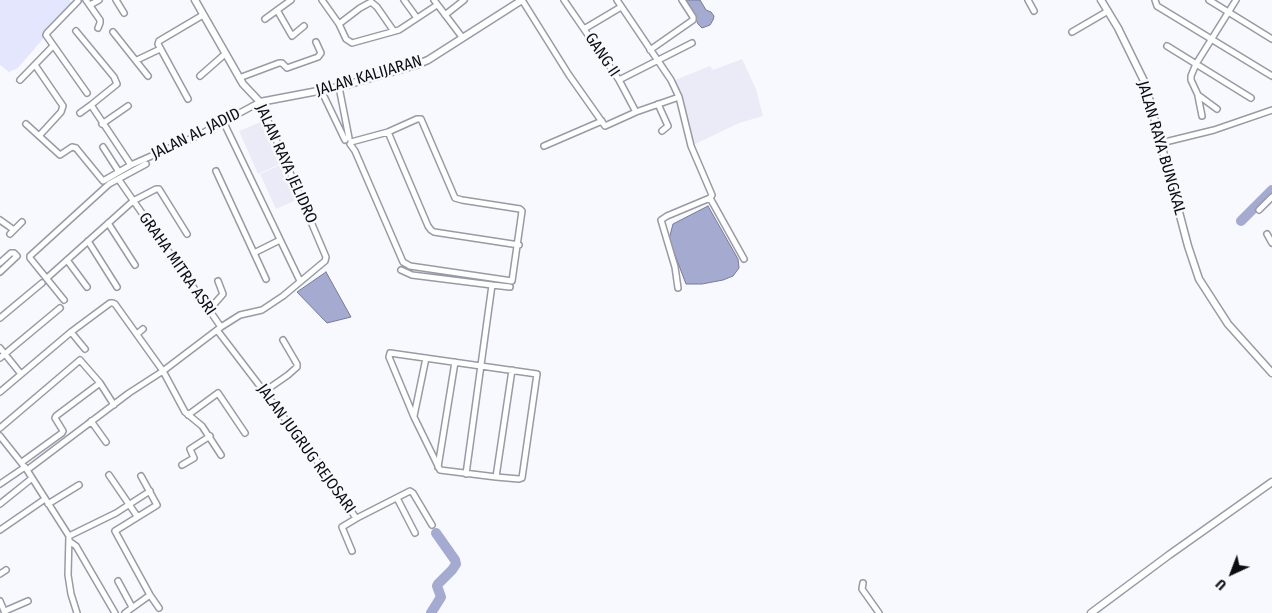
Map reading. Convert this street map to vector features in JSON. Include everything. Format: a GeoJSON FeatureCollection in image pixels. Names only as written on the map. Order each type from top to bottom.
{"type":"FeatureCollection","features":[{"type":"Feature","properties":{"kind":"street"},"geometry":{"type":"LineString","coordinates":[[78,0],[46,35],[86,92]]}},
{"type":"Feature","properties":{"kind":"street"},"geometry":{"type":"LineString","coordinates":[[86,0],[100,20],[98,28]]}},
{"type":"Feature","properties":{"kind":"street"},"geometry":{"type":"LineString","coordinates":[[90,6],[99,0]]}},
{"type":"Feature","properties":{"kind":"street"},"geometry":{"type":"LineString","coordinates":[[116,0],[124,13]]}},
{"type":"Feature","properties":{"kind":"street","name":"JALAN RAYA JELIDRO"},"geometry":{"type":"LineString","coordinates":[[195,0],[240,78],[260,102],[326,254],[325,261],[300,281]]}},
{"type":"Feature","properties":{"kind":"street"},"geometry":{"type":"LineString","coordinates":[[265,19],[291,0]]}},
{"type":"Feature","properties":{"kind":"street"},"geometry":{"type":"LineString","coordinates":[[331,0],[324,2],[339,24],[344,36],[352,43],[404,27],[436,2],[462,38]]}},
{"type":"Feature","properties":{"kind":"street"},"geometry":{"type":"LineString","coordinates":[[404,0],[417,18]]}},
{"type":"Feature","properties":{"kind":"street"},"geometry":{"type":"LineString","coordinates":[[445,15],[464,0]]}},
{"type":"Feature","properties":{"kind":"street"},"geometry":{"type":"LineString","coordinates":[[522,0],[569,75],[605,126],[636,112],[679,97]]}},
{"type":"Feature","properties":{"kind":"street","name":"JALAN KALIJARAN"},"geometry":{"type":"LineString","coordinates":[[260,102],[339,87],[421,63],[522,0]]}},
{"type":"Feature","properties":{"kind":"street","name":"GANG II"},"geometry":{"type":"LineString","coordinates":[[564,0],[619,80],[636,112]]}},
{"type":"Feature","properties":{"kind":"street"},"geometry":{"type":"LineString","coordinates":[[617,0],[671,80],[679,97],[691,146],[712,194],[710,198],[744,260]]}},
{"type":"Feature","properties":{"kind":"street"},"geometry":{"type":"LineString","coordinates":[[650,50],[693,20],[693,16],[682,0]]}},
{"type":"Feature","properties":{"kind":"street"},"geometry":{"type":"LineString","coordinates":[[1028,0],[1034,11]]}},
{"type":"Feature","properties":{"kind":"street","name":"JALAN RAYA BUNGKAL"},"geometry":{"type":"LineString","coordinates":[[1101,0],[1133,56],[1145,83],[1188,246],[1199,279],[1228,324],[1272,373]]}},
{"type":"Feature","properties":{"kind":"street"},"geometry":{"type":"LineString","coordinates":[[1155,0],[1157,6],[1272,76]]}},
{"type":"Feature","properties":{"kind":"street"},"geometry":{"type":"LineString","coordinates":[[1209,0],[1272,39]]}},
{"type":"Feature","properties":{"kind":"street"},"geometry":{"type":"LineString","coordinates":[[1202,116],[1198,95],[1191,76],[1196,64],[1236,0]]}},
{"type":"Feature","properties":{"kind":"street"},"geometry":{"type":"LineString","coordinates":[[339,24],[371,2],[377,7],[393,30]]}},
{"type":"Feature","properties":{"kind":"street"},"geometry":{"type":"LineString","coordinates":[[584,29],[621,7]]}},
{"type":"Feature","properties":{"kind":"street"},"geometry":{"type":"LineString","coordinates":[[277,10],[292,36],[304,26]]}},
{"type":"Feature","properties":{"kind":"street"},"geometry":{"type":"LineString","coordinates":[[1072,32],[1108,11]]}},
{"type":"Feature","properties":{"kind":"street"},"geometry":{"type":"LineString","coordinates":[[188,99],[158,44],[203,15]]}},
{"type":"Feature","properties":{"kind":"street"},"geometry":{"type":"LineString","coordinates":[[76,31],[114,77],[117,84],[80,113]]}},
{"type":"Feature","properties":{"kind":"street"},"geometry":{"type":"LineString","coordinates":[[113,32],[148,76]]}},
{"type":"Feature","properties":{"kind":"street"},"geometry":{"type":"LineString","coordinates":[[240,78],[279,63],[287,68],[318,57],[321,53],[316,42]]}},
{"type":"Feature","properties":{"kind":"street"},"geometry":{"type":"LineString","coordinates":[[619,80],[692,43]]}},
{"type":"Feature","properties":{"kind":"street"},"geometry":{"type":"LineString","coordinates":[[20,80],[53,46]]}},
{"type":"Feature","properties":{"kind":"street"},"geometry":{"type":"LineString","coordinates":[[1167,46],[1251,98]]}},
{"type":"Feature","properties":{"kind":"street"},"geometry":{"type":"LineString","coordinates":[[136,60],[160,49]]}},
{"type":"Feature","properties":{"kind":"street"},"geometry":{"type":"LineString","coordinates":[[200,76],[225,54]]}},
{"type":"Feature","properties":{"kind":"street"},"geometry":{"type":"LineString","coordinates":[[35,65],[63,106],[61,112],[39,136]]}},
{"type":"Feature","properties":{"kind":"street"},"geometry":{"type":"LineString","coordinates":[[339,87],[349,141]]}},
{"type":"Feature","properties":{"kind":"street"},"geometry":{"type":"LineString","coordinates":[[321,90],[349,141],[355,151],[403,262],[410,266],[510,282],[514,279],[522,211],[520,209],[455,198],[421,119],[388,132],[349,141]]}},
{"type":"Feature","properties":{"kind":"street"},"geometry":{"type":"LineString","coordinates":[[1198,95],[1217,109]]}},
{"type":"Feature","properties":{"kind":"street","name":"JALAN AL JADID"},"geometry":{"type":"LineString","coordinates":[[119,172],[131,164],[199,135],[260,102]]}},
{"type":"Feature","properties":{"kind":"street"},"geometry":{"type":"LineString","coordinates":[[658,104],[668,126],[662,131]]}},
{"type":"Feature","properties":{"kind":"street"},"geometry":{"type":"LineString","coordinates":[[91,105],[102,124],[131,164]]}},
{"type":"Feature","properties":{"kind":"street"},"geometry":{"type":"LineString","coordinates":[[102,124],[128,106]]}},
{"type":"Feature","properties":{"kind":"street"},"geometry":{"type":"LineString","coordinates":[[1162,143],[1214,130],[1272,110]]}},
{"type":"Feature","properties":{"kind":"street"},"geometry":{"type":"LineString","coordinates":[[0,484],[163,371],[219,328],[240,315],[257,312],[266,308],[300,281],[223,121]]}},
{"type":"Feature","properties":{"kind":"street"},"geometry":{"type":"LineString","coordinates":[[544,146],[602,121]]}},
{"type":"Feature","properties":{"kind":"street"},"geometry":{"type":"LineString","coordinates":[[26,124],[60,155],[72,147],[76,148],[103,181],[119,172],[103,147]]}},
{"type":"Feature","properties":{"kind":"street"},"geometry":{"type":"LineString","coordinates":[[388,132],[431,230],[519,245]]}},
{"type":"Feature","properties":{"kind":"street"},"geometry":{"type":"LineString","coordinates":[[64,300],[30,256],[109,184],[146,164]]}},
{"type":"Feature","properties":{"kind":"street"},"geometry":{"type":"LineString","coordinates":[[216,171],[266,279]]}},
{"type":"Feature","properties":{"kind":"street","name":"GRAHA MITRA ASRI"},"geometry":{"type":"LineString","coordinates":[[119,180],[209,310],[219,328]]}},
{"type":"Feature","properties":{"kind":"street","name":"GRAHA MITRA ASRI"},"geometry":{"type":"LineString","coordinates":[[47,278],[132,201],[158,189],[187,234]]}},
{"type":"Feature","properties":{"kind":"street"},"geometry":{"type":"LineString","coordinates":[[1258,210],[1272,197]]}},
{"type":"Feature","properties":{"kind":"street"},"geometry":{"type":"LineString","coordinates":[[678,288],[675,268],[661,220],[710,198]]}},
{"type":"Feature","properties":{"kind":"street"},"geometry":{"type":"LineString","coordinates":[[0,220],[12,232],[22,222]]}},
{"type":"Feature","properties":{"kind":"street","name":"GRAHA MITRA ASRI"},"geometry":{"type":"LineString","coordinates":[[108,223],[135,265]]}},
{"type":"Feature","properties":{"kind":"street"},"geometry":{"type":"LineString","coordinates":[[1267,234],[1272,243]]}},
{"type":"Feature","properties":{"kind":"street"},"geometry":{"type":"LineString","coordinates":[[254,253],[280,240]]}},
{"type":"Feature","properties":{"kind":"street"},"geometry":{"type":"LineString","coordinates":[[88,241],[116,286]]}},
{"type":"Feature","properties":{"kind":"street"},"geometry":{"type":"LineString","coordinates":[[0,263],[13,253],[17,256],[0,272]]}},
{"type":"Feature","properties":{"kind":"street"},"geometry":{"type":"LineString","coordinates":[[67,260],[87,287]]}},
{"type":"Feature","properties":{"kind":"street"},"geometry":{"type":"LineString","coordinates":[[402,270],[412,275],[510,287]]}},
{"type":"Feature","properties":{"kind":"street"},"geometry":{"type":"LineString","coordinates":[[448,280],[450,272]]}},
{"type":"Feature","properties":{"kind":"street"},"geometry":{"type":"LineString","coordinates":[[209,310],[223,294],[218,280]]}},
{"type":"Feature","properties":{"kind":"street"},"geometry":{"type":"LineString","coordinates":[[0,318],[42,283]]}},
{"type":"Feature","properties":{"kind":"street"},"geometry":{"type":"LineString","coordinates":[[466,474],[492,285]]}},
{"type":"Feature","properties":{"kind":"street"},"geometry":{"type":"LineString","coordinates":[[0,392],[71,332],[110,303],[115,304],[163,371],[188,415],[201,424],[221,455]]}},
{"type":"Feature","properties":{"kind":"street"},"geometry":{"type":"LineString","coordinates":[[2,356],[60,308]]}},
{"type":"Feature","properties":{"kind":"street","name":"JALAN JUGRUG REJOSARI"},"geometry":{"type":"LineString","coordinates":[[219,328],[318,462],[356,518],[410,491],[432,525]]}},
{"type":"Feature","properties":{"kind":"street"},"geometry":{"type":"LineString","coordinates":[[137,334],[143,329]]}},
{"type":"Feature","properties":{"kind":"street"},"geometry":{"type":"LineString","coordinates":[[71,332],[85,349]]}},
{"type":"Feature","properties":{"kind":"street"},"geometry":{"type":"LineString","coordinates":[[265,391],[297,367],[283,340]]}},
{"type":"Feature","properties":{"kind":"street"},"geometry":{"type":"LineString","coordinates":[[0,348],[2,356],[22,374]]}},
{"type":"Feature","properties":{"kind":"street"},"geometry":{"type":"LineString","coordinates":[[392,353],[482,366],[537,374],[522,478],[443,471],[438,467],[414,417],[388,355],[392,353]]}},
{"type":"Feature","properties":{"kind":"street"},"geometry":{"type":"LineString","coordinates":[[414,417],[426,358]]}},
{"type":"Feature","properties":{"kind":"street"},"geometry":{"type":"LineString","coordinates":[[0,428],[82,360],[114,404]]}},
{"type":"Feature","properties":{"kind":"street"},"geometry":{"type":"LineString","coordinates":[[438,467],[455,362]]}},
{"type":"Feature","properties":{"kind":"street"},"geometry":{"type":"LineString","coordinates":[[496,477],[512,370]]}},
{"type":"Feature","properties":{"kind":"street"},"geometry":{"type":"LineString","coordinates":[[25,466],[63,433],[55,418],[56,416],[100,383]]}},
{"type":"Feature","properties":{"kind":"street"},"geometry":{"type":"LineString","coordinates":[[188,415],[218,393],[246,433]]}},
{"type":"Feature","properties":{"kind":"street"},"geometry":{"type":"LineString","coordinates":[[91,422],[106,442]]}},
{"type":"Feature","properties":{"kind":"street"},"geometry":{"type":"LineString","coordinates":[[0,436],[25,466],[31,479],[76,546],[116,613]]}},
{"type":"Feature","properties":{"kind":"street"},"geometry":{"type":"LineString","coordinates":[[182,465],[194,458],[190,449],[210,436]]}},
{"type":"Feature","properties":{"kind":"street"},"geometry":{"type":"LineString","coordinates":[[109,475],[137,516]]}},
{"type":"Feature","properties":{"kind":"street"},"geometry":{"type":"LineString","coordinates":[[141,476],[157,505],[115,531],[159,608]]}},
{"type":"Feature","properties":{"kind":"street"},"geometry":{"type":"LineString","coordinates":[[0,504],[31,479]]}},
{"type":"Feature","properties":{"kind":"street"},"geometry":{"type":"LineString","coordinates":[[1091,613],[1169,554],[1272,482]]}},
{"type":"Feature","properties":{"kind":"street"},"geometry":{"type":"LineString","coordinates":[[48,504],[79,485]]}},
{"type":"Feature","properties":{"kind":"street"},"geometry":{"type":"LineString","coordinates":[[69,538],[150,491]]}},
{"type":"Feature","properties":{"kind":"street"},"geometry":{"type":"LineString","coordinates":[[398,498],[415,533]]}},
{"type":"Feature","properties":{"kind":"street"},"geometry":{"type":"LineString","coordinates":[[0,530],[45,499]]}},
{"type":"Feature","properties":{"kind":"street"},"geometry":{"type":"LineString","coordinates":[[352,551],[341,529],[356,518]]}},
{"type":"Feature","properties":{"kind":"street"},"geometry":{"type":"LineString","coordinates":[[69,538],[68,575],[70,594],[77,613]]}},
{"type":"Feature","properties":{"kind":"street"},"geometry":{"type":"LineString","coordinates":[[0,574],[6,570]]}},
{"type":"Feature","properties":{"kind":"street"},"geometry":{"type":"LineString","coordinates":[[118,581],[132,607]]}},
{"type":"Feature","properties":{"kind":"street"},"geometry":{"type":"LineString","coordinates":[[863,583],[862,589],[879,613]]}},
{"type":"Feature","properties":{"kind":"street"},"geometry":{"type":"LineString","coordinates":[[125,613],[150,595]]}},
{"type":"Feature","properties":{"kind":"street"},"geometry":{"type":"LineString","coordinates":[[0,601],[5,612],[28,601]]}},
{"type":"Feature","properties":{"kind":"shaded area"},"geometry":{"type":"Polygon","coordinates":[[[0,0],[69,0],[72,2],[72,5],[18,68],[9,72],[0,65],[0,0]]]}},
{"type":"Feature","properties":{"kind":"shaded area"},"geometry":{"type":"Polygon","coordinates":[[[742,59],[756,89],[763,116],[739,123],[693,145],[673,81],[710,66],[713,70],[742,59]]]}},
{"type":"Feature","properties":{"kind":"shaded area"},"geometry":{"type":"Polygon","coordinates":[[[261,122],[280,164],[258,174],[239,131],[261,122]]]}},
{"type":"Feature","properties":{"kind":"shaded area"},"geometry":{"type":"Polygon","coordinates":[[[280,165],[296,200],[276,209],[260,174],[280,165]]]}},
{"type":"Feature","properties":{"kind":"water"},"geometry":{"type":"Polygon","coordinates":[[[683,0],[700,0],[706,10],[714,16],[710,25],[702,28],[683,0]]]}},
{"type":"Feature","properties":{"kind":"water"},"geometry":{"type":"Polygon","coordinates":[[[708,206],[738,259],[739,268],[733,276],[723,280],[702,284],[686,284],[669,239],[673,224],[708,206]]]}},
{"type":"Feature","properties":{"kind":"water"},"geometry":{"type":"Polygon","coordinates":[[[326,272],[351,317],[327,323],[297,292],[326,272]]]}},
{"type":"Feature","properties":{"kind":"waterway"},"geometry":{"type":"LineString","coordinates":[[1241,221],[1272,190]]}},
{"type":"Feature","properties":{"kind":"waterway"},"geometry":{"type":"LineString","coordinates":[[431,613],[441,597],[438,584],[456,564],[436,533]]}}]}
